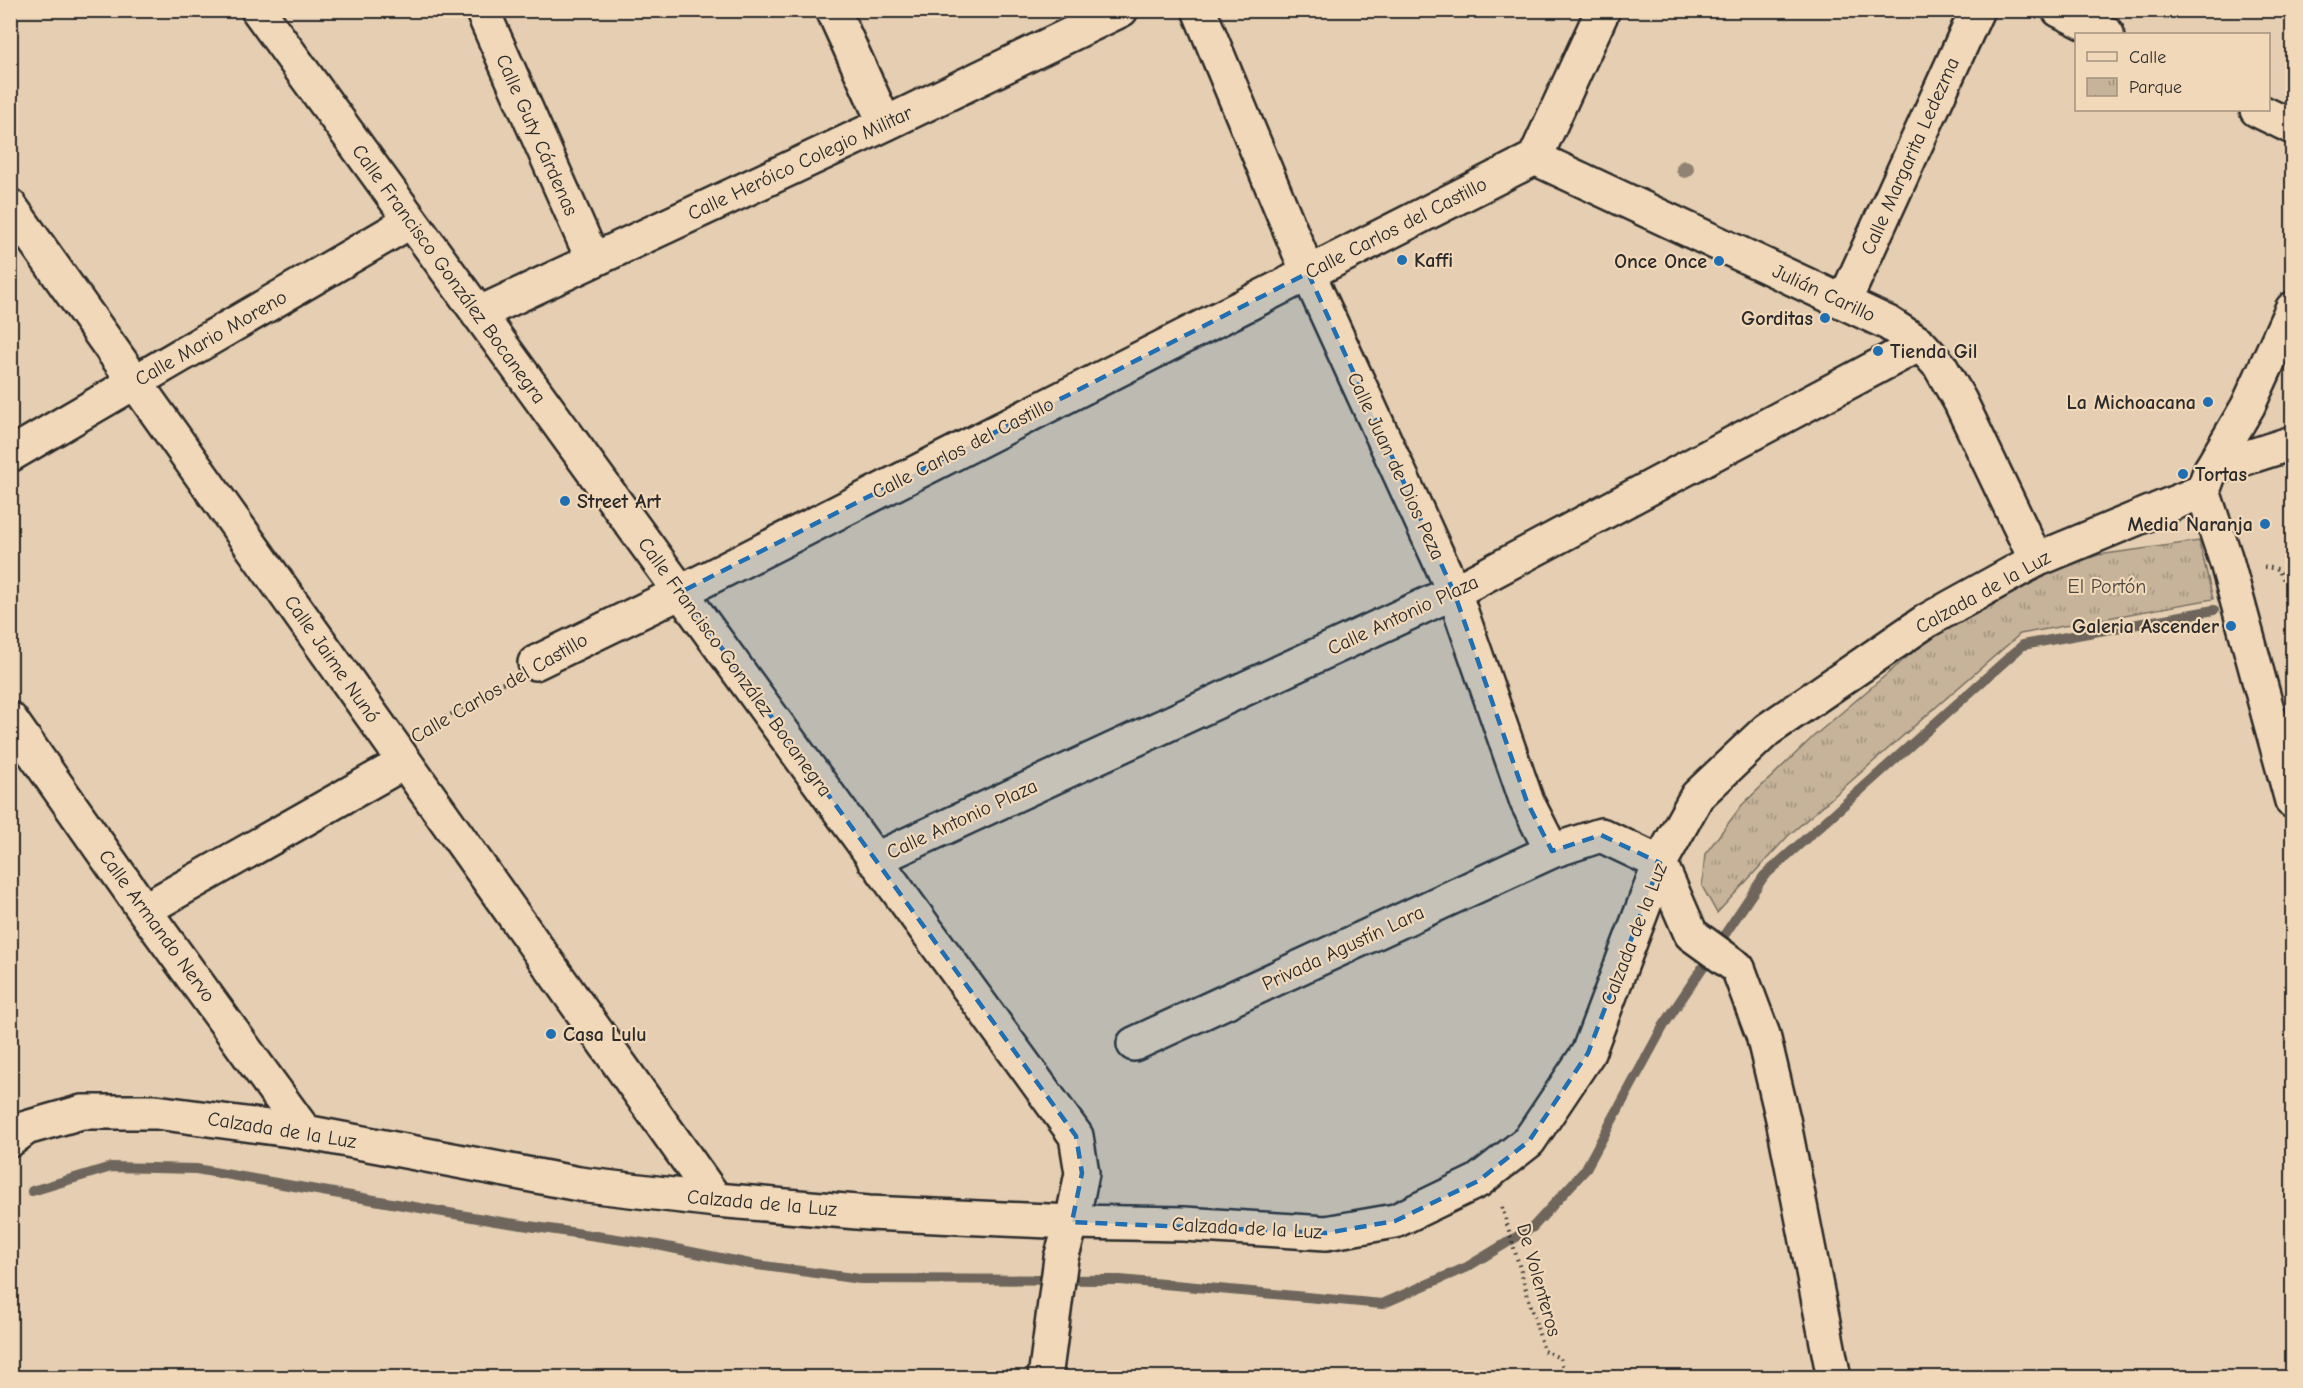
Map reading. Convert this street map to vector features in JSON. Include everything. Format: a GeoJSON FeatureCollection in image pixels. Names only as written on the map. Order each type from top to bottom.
{"type":"FeatureCollection","features":[{"type":"Feature","properties":{"kind":"street","name":"Calle Francisco González Bocanegra"},"geometry":{"type":"LineString","coordinates":[[258,10],[1076,1136],[1082,1173],[1072,1222],[1061,1258],[1045,1377]]}},
{"type":"Feature","properties":{"kind":"street","name":"Calle Guty Cárdenas"},"geometry":{"type":"LineString","coordinates":[[482,10],[593,260]]}},
{"type":"Feature","properties":{"kind":"street"},"geometry":{"type":"LineString","coordinates":[[833,10],[885,124]]}},
{"type":"Feature","properties":{"kind":"street","name":"Calle Heróico Colegio Militar"},"geometry":{"type":"LineString","coordinates":[[478,314],[885,124],[1121,10]]}},
{"type":"Feature","properties":{"kind":"street","name":"Calle Juan de Dios Peza"},"geometry":{"type":"LineString","coordinates":[[1199,10],[1308,273],[1454,592],[1527,801],[1552,851]]}},
{"type":"Feature","properties":{"kind":"street"},"geometry":{"type":"LineString","coordinates":[[1535,158],[1603,10]]}},
{"type":"Feature","properties":{"kind":"street","name":"Calle Margarita Ledezma"},"geometry":{"type":"LineString","coordinates":[[1844,302],[1977,10]]}},
{"type":"Feature","properties":{"kind":"street"},"geometry":{"type":"LineString","coordinates":[[2059,10],[2105,33]]}},
{"type":"Feature","properties":{"kind":"street"},"geometry":{"type":"LineString","coordinates":[[2259,111],[2292,127]]}},
{"type":"Feature","properties":{"kind":"street","name":"Calle Carlos del Castillo"},"geometry":{"type":"LineString","coordinates":[[535,663],[681,592],[1535,158]]}},
{"type":"Feature","properties":{"kind":"street","name":"Julián Carillo"},"geometry":{"type":"LineString","coordinates":[[1535,158],[1888,323],[1920,344],[1940,366],[1960,401],[2036,560]]}},
{"type":"Feature","properties":{"kind":"street","name":"Calle Jaime Nunó"},"geometry":{"type":"LineString","coordinates":[[10,206],[716,1200]]}},
{"type":"Feature","properties":{"kind":"street","name":"Calle Mario Moreno"},"geometry":{"type":"LineString","coordinates":[[10,455],[411,221]]}},
{"type":"Feature","properties":{"kind":"street"},"geometry":{"type":"LineString","coordinates":[[2292,309],[2248,406],[2207,480],[2227,563],[2292,801]]}},
{"type":"Feature","properties":{"kind":"street","name":"Calle Antonio Plaza"},"geometry":{"type":"LineString","coordinates":[[874,860],[1454,592],[1920,344]]}},
{"type":"Feature","properties":{"kind":"street","name":"Calzada de la Luz"},"geometry":{"type":"LineString","coordinates":[[10,1140],[26,1128],[82,1112],[156,1112],[305,1132],[579,1184],[716,1200],[869,1213],[1072,1222],[1184,1224],[1326,1233],[1395,1221],[1478,1181],[1529,1141],[1588,1053],[1660,863],[1697,796],[1767,730],[1926,621],[2036,560],[2292,443]]}},
{"type":"Feature","properties":{"kind":"street","name":"Calle Armando Nervo"},"geometry":{"type":"LineString","coordinates":[[10,719],[144,910],[305,1132]]}},
{"type":"Feature","properties":{"kind":"street","name":"Calle Carlos del Castillo"},"geometry":{"type":"LineString","coordinates":[[144,910],[400,755]]}},
{"type":"Feature","properties":{"kind":"street"},"geometry":{"type":"LineString","coordinates":[[1552,851],[1601,835],[1660,863],[1691,934],[1738,968],[1763,1035],[1784,1119],[1834,1377]]}},
{"type":"Feature","properties":{"kind":"street","name":"Privada Agustín Lara"},"geometry":{"type":"LineString","coordinates":[[1134,1044],[1552,851]]}},
{"type":"Feature","properties":{"kind":"path","name":"Calle Carlos del Castillo"},"geometry":{"type":"LineString","coordinates":[[400,755],[535,663]]}},
{"type":"Feature","properties":{"kind":"path","name":"De Volenteros"},"geometry":{"type":"LineString","coordinates":[[1505,1215],[1544,1351],[1560,1358],[1566,1377]]}},
{"type":"Feature","properties":{"kind":"highlighted area"},"geometry":{"type":"Polygon","coordinates":[[[1308,273],[1454,592],[1527,802],[1552,851],[1601,835],[1660,863],[1588,1053],[1529,1141],[1478,1181],[1395,1221],[1326,1233],[1072,1222],[1082,1173],[1076,1136],[681,592],[1308,273]]]}},
{"type":"Feature","properties":{"kind":"green space","name":"El Portón"},"geometry":{"type":"Polygon","coordinates":[[[2199,541],[2213,599],[2020,634],[1788,836],[1717,913],[1702,886],[1705,854],[1742,805],[1814,736],[1913,652],[1968,611],[2048,573],[2098,555],[2199,541]]]}},
{"type":"Feature","properties":{"kind":"waterway"},"geometry":{"type":"LineString","coordinates":[[32,1191],[111,1167],[196,1169],[495,1221],[657,1245],[750,1264],[860,1279],[1120,1280],[1382,1304],[1467,1267],[1533,1227],[1585,1170],[1664,1025],[1764,876],[2023,645],[2214,610]]}},
{"type":"Feature","properties":{"kind":"place","name":"Kaffi"},"geometry":{"type":"Point","coordinates":[1402,260]}},
{"type":"Feature","properties":{"kind":"place","name":"Once Once"},"geometry":{"type":"Point","coordinates":[1719,261]}},
{"type":"Feature","properties":{"kind":"place","name":"Gorditas"},"geometry":{"type":"Point","coordinates":[1825,318]}},
{"type":"Feature","properties":{"kind":"place","name":"Tienda Gil"},"geometry":{"type":"Point","coordinates":[1878,351]}},
{"type":"Feature","properties":{"kind":"place","name":"La Michoacana"},"geometry":{"type":"Point","coordinates":[2208,402]}},
{"type":"Feature","properties":{"kind":"place","name":"Tortas"},"geometry":{"type":"Point","coordinates":[2183,474]}},
{"type":"Feature","properties":{"kind":"place","name":"Street Art"},"geometry":{"type":"Point","coordinates":[565,501]}},
{"type":"Feature","properties":{"kind":"place","name":"Media Naranja"},"geometry":{"type":"Point","coordinates":[2265,524]}},
{"type":"Feature","properties":{"kind":"place","name":"Galeria Ascender"},"geometry":{"type":"Point","coordinates":[2231,626]}},
{"type":"Feature","properties":{"kind":"place","name":"Casa Lulu"},"geometry":{"type":"Point","coordinates":[551,1034]}}]}
